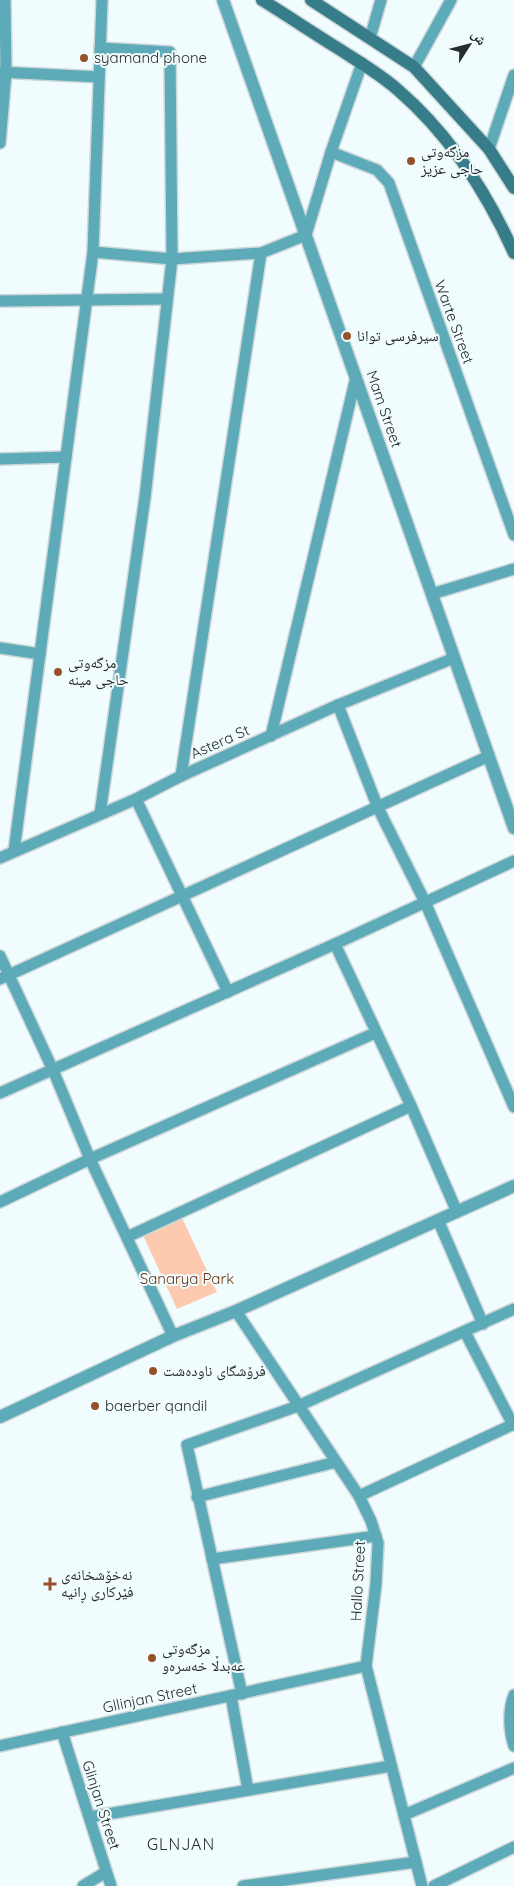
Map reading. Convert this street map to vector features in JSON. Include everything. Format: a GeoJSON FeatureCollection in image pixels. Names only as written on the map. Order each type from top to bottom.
{"type":"FeatureCollection","features":[{"type":"Feature","properties":{"kind":"main road"},"geometry":{"type":"LineString","coordinates":[[262,0],[362,63],[416,106],[474,178],[514,253]]}},
{"type":"Feature","properties":{"kind":"main road"},"geometry":{"type":"LineString","coordinates":[[311,0],[414,67],[489,149],[514,188]]}},
{"type":"Feature","properties":{"kind":"street"},"geometry":{"type":"LineString","coordinates":[[0,144],[5,0]]}},
{"type":"Feature","properties":{"kind":"street"},"geometry":{"type":"LineString","coordinates":[[14,851],[93,252],[102,0]]}},
{"type":"Feature","properties":{"kind":"street","name":"Mam Street"},"geometry":{"type":"LineString","coordinates":[[223,0],[514,828]]}},
{"type":"Feature","properties":{"kind":"street"},"geometry":{"type":"LineString","coordinates":[[370,38],[381,0]]}},
{"type":"Feature","properties":{"kind":"street"},"geometry":{"type":"LineString","coordinates":[[414,67],[451,0]]}},
{"type":"Feature","properties":{"kind":"street"},"geometry":{"type":"LineString","coordinates":[[100,48],[170,52],[172,259],[145,497],[100,814]]}},
{"type":"Feature","properties":{"kind":"street"},"geometry":{"type":"LineString","coordinates":[[93,252],[172,259],[261,253],[306,234],[331,152],[362,63]]}},
{"type":"Feature","properties":{"kind":"street"},"geometry":{"type":"LineString","coordinates":[[3,73],[99,77]]}},
{"type":"Feature","properties":{"kind":"street"},"geometry":{"type":"LineString","coordinates":[[489,149],[514,75]]}},
{"type":"Feature","properties":{"kind":"street","name":"Warte Street"},"geometry":{"type":"LineString","coordinates":[[331,152],[377,170],[389,183],[514,535]]}},
{"type":"Feature","properties":{"kind":"street"},"geometry":{"type":"LineString","coordinates":[[181,776],[261,253]]}},
{"type":"Feature","properties":{"kind":"street"},"geometry":{"type":"LineString","coordinates":[[0,301],[167,299]]}},
{"type":"Feature","properties":{"kind":"street"},"geometry":{"type":"LineString","coordinates":[[271,736],[356,377]]}},
{"type":"Feature","properties":{"kind":"street"},"geometry":{"type":"LineString","coordinates":[[0,459],[66,457]]}},
{"type":"Feature","properties":{"kind":"street"},"geometry":{"type":"LineString","coordinates":[[499,494],[514,509]]}},
{"type":"Feature","properties":{"kind":"street"},"geometry":{"type":"LineString","coordinates":[[432,594],[514,569]]}},
{"type":"Feature","properties":{"kind":"street"},"geometry":{"type":"LineString","coordinates":[[0,648],[40,654]]}},
{"type":"Feature","properties":{"kind":"street","name":"Astera St"},"geometry":{"type":"LineString","coordinates":[[0,858],[136,799],[181,776],[338,705],[454,658]]}},
{"type":"Feature","properties":{"kind":"street"},"geometry":{"type":"LineString","coordinates":[[338,705],[378,808],[425,902],[514,1107]]}},
{"type":"Feature","properties":{"kind":"street"},"geometry":{"type":"LineString","coordinates":[[4,977],[489,756]]}},
{"type":"Feature","properties":{"kind":"street"},"geometry":{"type":"LineString","coordinates":[[136,799],[228,992]]}},
{"type":"Feature","properties":{"kind":"street"},"geometry":{"type":"LineString","coordinates":[[0,1093],[335,944],[514,861]]}},
{"type":"Feature","properties":{"kind":"street"},"geometry":{"type":"LineString","coordinates":[[335,944],[457,1212]]}},
{"type":"Feature","properties":{"kind":"street"},"geometry":{"type":"LineString","coordinates":[[0,956],[4,977],[52,1070],[90,1159],[173,1336]]}},
{"type":"Feature","properties":{"kind":"street"},"geometry":{"type":"LineString","coordinates":[[0,1202],[90,1159],[375,1033]]}},
{"type":"Feature","properties":{"kind":"street"},"geometry":{"type":"LineString","coordinates":[[127,1237],[410,1106]]}},
{"type":"Feature","properties":{"kind":"street"},"geometry":{"type":"LineString","coordinates":[[0,1416],[173,1336],[236,1311],[514,1186]]}},
{"type":"Feature","properties":{"kind":"street"},"geometry":{"type":"LineString","coordinates":[[438,1220],[483,1324]]}},
{"type":"Feature","properties":{"kind":"street"},"geometry":{"type":"LineString","coordinates":[[248,1790],[236,1695],[212,1559],[187,1445],[298,1406],[514,1309]]}},
{"type":"Feature","properties":{"kind":"street","name":"Hallo Street"},"geometry":{"type":"LineString","coordinates":[[236,1311],[359,1496],[372,1521],[378,1543],[376,1584],[366,1666],[422,1886]]}},
{"type":"Feature","properties":{"kind":"street"},"geometry":{"type":"LineString","coordinates":[[359,1496],[513,1425],[465,1332]]}},
{"type":"Feature","properties":{"kind":"street"},"geometry":{"type":"LineString","coordinates":[[197,1496],[336,1462]]}},
{"type":"Feature","properties":{"kind":"street"},"geometry":{"type":"LineString","coordinates":[[212,1559],[376,1536]]}},
{"type":"Feature","properties":{"kind":"street","name":"Gllinjan Street"},"geometry":{"type":"LineString","coordinates":[[0,1746],[366,1666]]}},
{"type":"Feature","properties":{"kind":"street"},"geometry":{"type":"LineString","coordinates":[[514,1695],[510,1704],[510,1736],[514,1746]]}},
{"type":"Feature","properties":{"kind":"street","name":"Glinjan Street"},"geometry":{"type":"LineString","coordinates":[[62,1732],[111,1886]]}},
{"type":"Feature","properties":{"kind":"street"},"geometry":{"type":"LineString","coordinates":[[90,1817],[391,1766]]}},
{"type":"Feature","properties":{"kind":"street"},"geometry":{"type":"LineString","coordinates":[[404,1815],[514,1768]]}},
{"type":"Feature","properties":{"kind":"street"},"geometry":{"type":"LineString","coordinates":[[434,1886],[514,1847]]}},
{"type":"Feature","properties":{"kind":"street"},"geometry":{"type":"LineString","coordinates":[[243,1886],[416,1862]]}},
{"type":"Feature","properties":{"kind":"street"},"geometry":{"type":"LineString","coordinates":[[83,1886],[106,1872]]}},
{"type":"Feature","properties":{"kind":"green space","name":"Sanarya Park"},"geometry":{"type":"Polygon","coordinates":[[[182,1218],[217,1292],[177,1309],[143,1235],[182,1218]]]}},
{"type":"Feature","properties":{"kind":"place","name":"syamand phone"},"geometry":{"type":"Point","coordinates":[84,58]}},
{"type":"Feature","properties":{"kind":"place","name":"مزگەوتی حاجی عزیز"},"geometry":{"type":"Point","coordinates":[411,161]}},
{"type":"Feature","properties":{"kind":"place","name":"سيرفرسى توانا"},"geometry":{"type":"Point","coordinates":[347,336]}},
{"type":"Feature","properties":{"kind":"place","name":"مزگەوتی حاجی مینە"},"geometry":{"type":"Point","coordinates":[58,672]}},
{"type":"Feature","properties":{"kind":"place","name":"فرۆشگای ناوده‌شت"},"geometry":{"type":"Point","coordinates":[153,1371]}},
{"type":"Feature","properties":{"kind":"place","name":"baerber qandil"},"geometry":{"type":"Point","coordinates":[95,1406]}},
{"type":"Feature","properties":{"kind":"place","name":"نەخۆشخانەی فێرکاری ڕانیە"},"geometry":{"type":"Point","coordinates":[50,1584]}},
{"type":"Feature","properties":{"kind":"place","name":"مزگەوتی عەبدڵا خەسرەو"},"geometry":{"type":"Point","coordinates":[152,1658]}},
{"type":"Feature","properties":{"kind":"district","name":"GLNJAN"},"geometry":{"type":"Point","coordinates":[181,1844]}}]}
